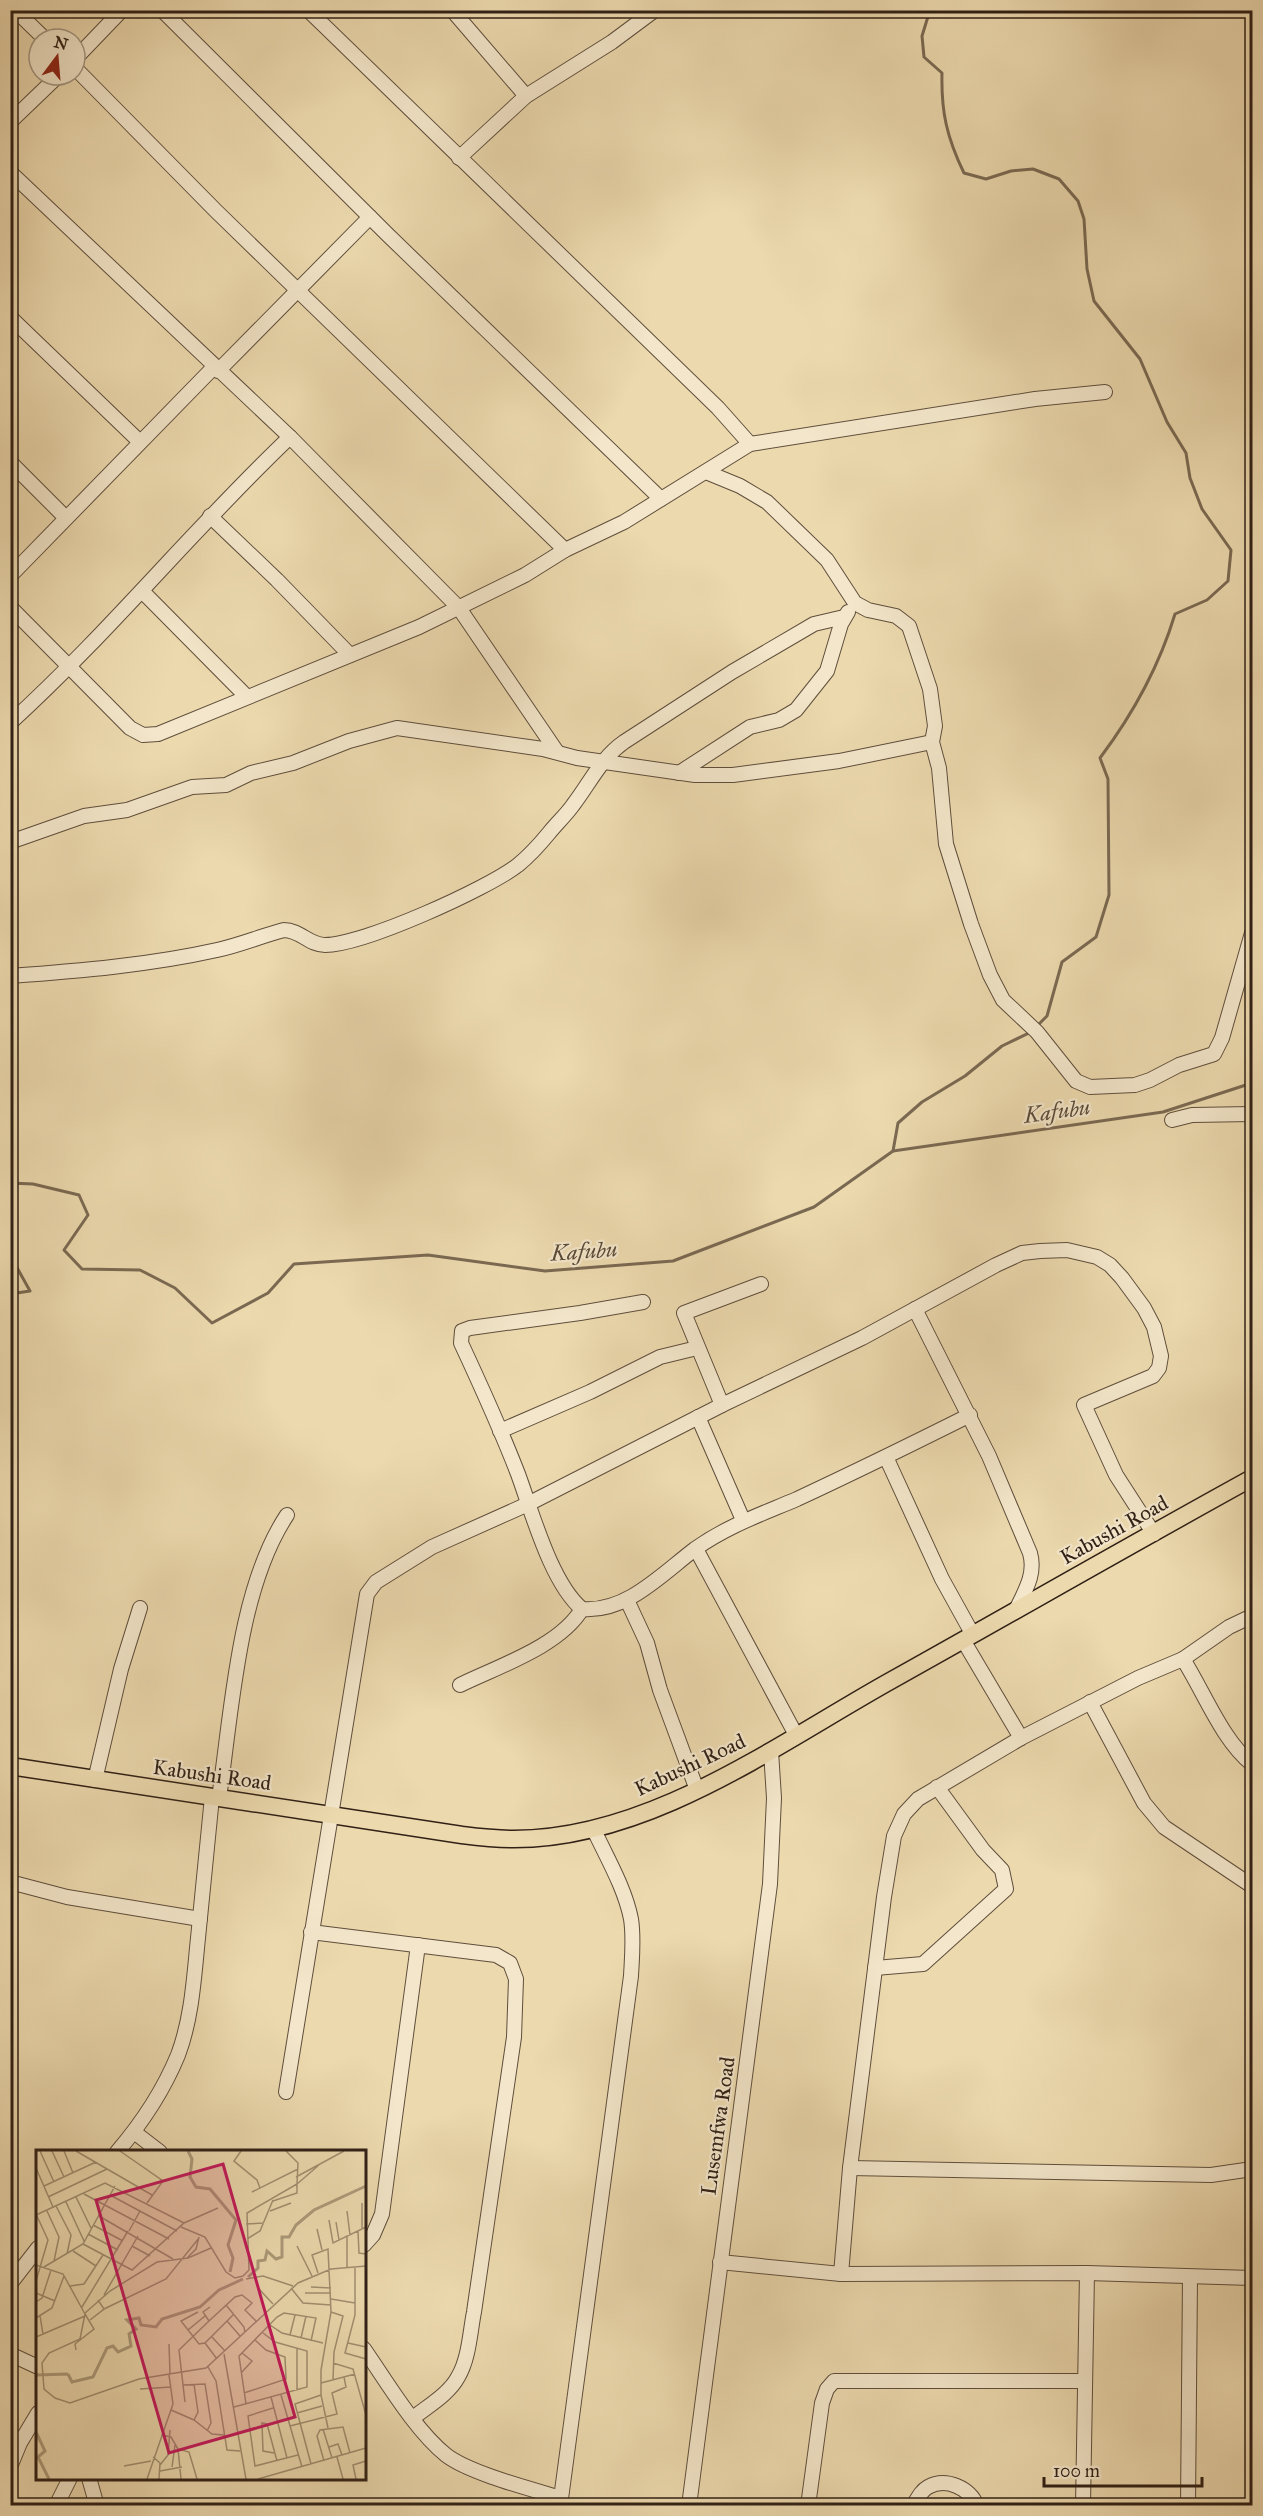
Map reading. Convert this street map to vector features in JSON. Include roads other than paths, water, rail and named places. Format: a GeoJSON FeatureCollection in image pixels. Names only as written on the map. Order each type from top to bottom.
{"type":"FeatureCollection","features":[{"type":"Feature","properties":{"kind":"main road","name":"Kabushi Road"},"geometry":{"type":"LineString","coordinates":[[10,1766],[462,1835],[512,1839],[564,1834],[593,1828],[652,1811],[771,1751],[968,1637],[1252,1478]]}},
{"type":"Feature","properties":{"kind":"street"},"geometry":{"type":"LineString","coordinates":[[15,10],[33,27]]}},
{"type":"Feature","properties":{"kind":"street"},"geometry":{"type":"LineString","coordinates":[[87,46],[122,10]]}},
{"type":"Feature","properties":{"kind":"street"},"geometry":{"type":"LineString","coordinates":[[162,10],[370,217],[661,499]]}},
{"type":"Feature","properties":{"kind":"street"},"geometry":{"type":"LineString","coordinates":[[308,10],[718,408],[750,444]]}},
{"type":"Feature","properties":{"kind":"street"},"geometry":{"type":"LineString","coordinates":[[452,10],[526,96]]}},
{"type":"Feature","properties":{"kind":"street"},"geometry":{"type":"LineString","coordinates":[[459,158],[526,96],[612,42],[655,10]]}},
{"type":"Feature","properties":{"kind":"street"},"geometry":{"type":"LineString","coordinates":[[87,80],[297,290],[565,550]]}},
{"type":"Feature","properties":{"kind":"street"},"geometry":{"type":"LineString","coordinates":[[10,122],[46,87]]}},
{"type":"Feature","properties":{"kind":"street"},"geometry":{"type":"LineString","coordinates":[[10,172],[290,437],[459,608],[557,752]]}},
{"type":"Feature","properties":{"kind":"street"},"geometry":{"type":"LineString","coordinates":[[10,576],[140,442],[370,217]]}},
{"type":"Feature","properties":{"kind":"street"},"geometry":{"type":"LineString","coordinates":[[10,316],[140,442]]}},
{"type":"Feature","properties":{"kind":"street"},"geometry":{"type":"LineString","coordinates":[[10,607],[130,728],[143,735],[158,734],[419,627],[459,608],[525,574],[565,550],[624,522],[750,444],[1035,399],[1105,392]]}},
{"type":"Feature","properties":{"kind":"street"},"geometry":{"type":"LineString","coordinates":[[10,723],[141,591],[210,516],[290,437]]}},
{"type":"Feature","properties":{"kind":"street"},"geometry":{"type":"LineString","coordinates":[[10,462],[66,518]]}},
{"type":"Feature","properties":{"kind":"street"},"geometry":{"type":"LineString","coordinates":[[706,472],[750,491],[766,502],[826,560],[855,603],[868,610],[896,616],[909,626],[930,689],[934,726],[932,742],[939,768],[946,844],[971,924],[990,975],[1003,1000],[1033,1028],[1076,1081],[1090,1088],[1135,1085],[1179,1065],[1207,1058],[1219,1048],[1252,933]]}},
{"type":"Feature","properties":{"kind":"street"},"geometry":{"type":"LineString","coordinates":[[210,516],[350,655]]}},
{"type":"Feature","properties":{"kind":"street"},"geometry":{"type":"LineString","coordinates":[[141,591],[247,697]]}},
{"type":"Feature","properties":{"kind":"street"},"geometry":{"type":"LineString","coordinates":[[679,773],[750,727],[779,720],[796,710],[826,671],[844,617],[855,603]]}},
{"type":"Feature","properties":{"kind":"street"},"geometry":{"type":"LineString","coordinates":[[10,976],[101,968],[218,950],[284,930],[295,931],[319,945],[347,942],[430,911],[484,886],[517,866],[573,805],[603,762],[624,742],[732,672],[814,624],[844,617]]}},
{"type":"Feature","properties":{"kind":"street"},"geometry":{"type":"LineString","coordinates":[[10,842],[84,816],[127,810],[192,787],[226,785],[251,772],[293,763],[349,741],[397,728],[679,773],[733,775],[839,761],[932,742]]}},
{"type":"Feature","properties":{"kind":"street"},"geometry":{"type":"LineString","coordinates":[[1172,1120],[1192,1115],[1252,1114]]}},
{"type":"Feature","properties":{"kind":"street"},"geometry":{"type":"LineString","coordinates":[[286,2092],[367,1594],[376,1582],[432,1547],[528,1504],[722,1405],[862,1338],[1022,1253],[1067,1250],[1097,1257],[1110,1265],[1144,1308],[1154,1327],[1161,1356],[1159,1368],[1153,1376],[1084,1405],[1116,1475],[1154,1534]]}},
{"type":"Feature","properties":{"kind":"street"},"geometry":{"type":"LineString","coordinates":[[722,1405],[684,1313],[761,1284]]}},
{"type":"Feature","properties":{"kind":"street"},"geometry":{"type":"LineString","coordinates":[[643,1302],[462,1331],[461,1343],[500,1431],[538,1534],[570,1599],[582,1609],[606,1608],[627,1600],[696,1549],[743,1520],[796,1499],[969,1415]]}},
{"type":"Feature","properties":{"kind":"street"},"geometry":{"type":"LineString","coordinates":[[915,1309],[989,1456],[1034,1564],[1031,1577],[1016,1610]]}},
{"type":"Feature","properties":{"kind":"street"},"geometry":{"type":"LineString","coordinates":[[500,1431],[590,1392],[660,1357],[697,1348]]}},
{"type":"Feature","properties":{"kind":"street"},"geometry":{"type":"LineString","coordinates":[[698,1417],[743,1520]]}},
{"type":"Feature","properties":{"kind":"street"},"geometry":{"type":"LineString","coordinates":[[886,1457],[968,1637],[1021,1738]]}},
{"type":"Feature","properties":{"kind":"street"},"geometry":{"type":"LineString","coordinates":[[118,2150],[134,2132],[166,2078],[184,2036],[192,1997],[216,1797],[240,1646],[272,1537],[287,1515]]}},
{"type":"Feature","properties":{"kind":"street"},"geometry":{"type":"LineString","coordinates":[[696,1549],[796,1735]]}},
{"type":"Feature","properties":{"kind":"street"},"geometry":{"type":"LineString","coordinates":[[627,1600],[647,1643],[660,1690],[697,1790]]}},
{"type":"Feature","properties":{"kind":"street"},"geometry":{"type":"LineString","coordinates":[[95,1780],[121,1669],[140,1608]]}},
{"type":"Feature","properties":{"kind":"street"},"geometry":{"type":"LineString","coordinates":[[460,1685],[556,1638],[573,1624],[582,1609]]}},
{"type":"Feature","properties":{"kind":"street"},"geometry":{"type":"LineString","coordinates":[[841,2274],[850,2168],[875,1968],[894,1836],[904,1814],[918,1799],[1021,1738],[1090,1702],[1184,1659],[1229,1627],[1252,1616]]}},
{"type":"Feature","properties":{"kind":"street"},"geometry":{"type":"LineString","coordinates":[[1184,1659],[1229,1739],[1241,1755],[1252,1764]]}},
{"type":"Feature","properties":{"kind":"street"},"geometry":{"type":"LineString","coordinates":[[1090,1702],[1144,1803],[1164,1827],[1252,1886]]}},
{"type":"Feature","properties":{"kind":"street","name":"Lusemfwa Road"},"geometry":{"type":"LineString","coordinates":[[689,2505],[770,1884],[774,1797],[771,1751]]}},
{"type":"Feature","properties":{"kind":"street"},"geometry":{"type":"LineString","coordinates":[[875,1968],[923,1964],[1006,1889],[1002,1870],[983,1850],[937,1787]]}},
{"type":"Feature","properties":{"kind":"street"},"geometry":{"type":"LineString","coordinates":[[366,2352],[413,2418],[446,2455],[477,2470],[561,2502],[632,1957],[631,1917],[593,1828]]}},
{"type":"Feature","properties":{"kind":"street"},"geometry":{"type":"LineString","coordinates":[[10,1882],[67,1897],[200,1919]]}},
{"type":"Feature","properties":{"kind":"street"},"geometry":{"type":"LineString","coordinates":[[311,1932],[496,1955],[510,1963],[516,1979],[514,2037],[474,2312],[465,2356],[459,2377],[413,2418]]}},
{"type":"Feature","properties":{"kind":"street"},"geometry":{"type":"LineString","coordinates":[[366,2244],[373,2235],[382,2214],[418,1945]]}},
{"type":"Feature","properties":{"kind":"street"},"geometry":{"type":"LineString","coordinates":[[134,2132],[159,2150]]}},
{"type":"Feature","properties":{"kind":"street"},"geometry":{"type":"LineString","coordinates":[[850,2168],[1211,2175],[1252,2169]]}},
{"type":"Feature","properties":{"kind":"street"},"geometry":{"type":"LineString","coordinates":[[10,2284],[36,2251]]}},
{"type":"Feature","properties":{"kind":"street"},"geometry":{"type":"LineString","coordinates":[[720,2262],[841,2274],[1087,2273],[1252,2278]]}},
{"type":"Feature","properties":{"kind":"street"},"geometry":{"type":"LineString","coordinates":[[1083,2505],[1087,2273]]}},
{"type":"Feature","properties":{"kind":"street"},"geometry":{"type":"LineString","coordinates":[[1188,2505],[1190,2277]]}},
{"type":"Feature","properties":{"kind":"street"},"geometry":{"type":"LineString","coordinates":[[10,2354],[36,2366]]}},
{"type":"Feature","properties":{"kind":"street"},"geometry":{"type":"LineString","coordinates":[[808,2505],[822,2403],[827,2389],[834,2381],[1084,2380]]}},
{"type":"Feature","properties":{"kind":"street"},"geometry":{"type":"LineString","coordinates":[[10,2467],[20,2443],[36,2416]]}},
{"type":"Feature","properties":{"kind":"street"},"geometry":{"type":"LineString","coordinates":[[56,2505],[69,2480]]}},
{"type":"Feature","properties":{"kind":"street"},"geometry":{"type":"LineString","coordinates":[[90,2480],[101,2505]]}},
{"type":"Feature","properties":{"kind":"street"},"geometry":{"type":"LineString","coordinates":[[913,2505],[921,2492],[930,2486],[940,2484],[958,2486],[974,2497],[977,2505]]}},
{"type":"Feature","properties":{"kind":"waterway"},"geometry":{"type":"LineString","coordinates":[[930,10],[922,36],[924,57],[942,73],[946,125],[964,173],[986,179],[1011,171],[1033,169],[1059,179],[1078,201],[1084,219],[1087,269],[1094,301],[1140,359],[1167,422],[1186,453],[1190,478],[1202,509],[1231,550],[1228,581],[1207,600],[1175,614],[1169,634],[1144,689],[1100,758],[1108,779],[1109,895],[1096,937],[1062,962],[1047,1016],[1036,1027]]}},
{"type":"Feature","properties":{"kind":"waterway"},"geometry":{"type":"LineString","coordinates":[[893,1151],[898,1123],[922,1102],[965,1076],[1002,1046],[1031,1032]]}},
{"type":"Feature","properties":{"kind":"waterway","name":"Kafubu"},"geometry":{"type":"LineString","coordinates":[[10,1183],[33,1184],[79,1195],[88,1215],[64,1250],[82,1269],[140,1270],[175,1288],[212,1323],[268,1293],[294,1264],[428,1255],[545,1271],[673,1261],[814,1207],[893,1151],[1163,1112],[1252,1083]]}},
{"type":"Feature","properties":{"kind":"waterway","name":"Kafubu"},"geometry":{"type":"LineString","coordinates":[[10,1255],[30,1291],[10,1294]]}}]}
